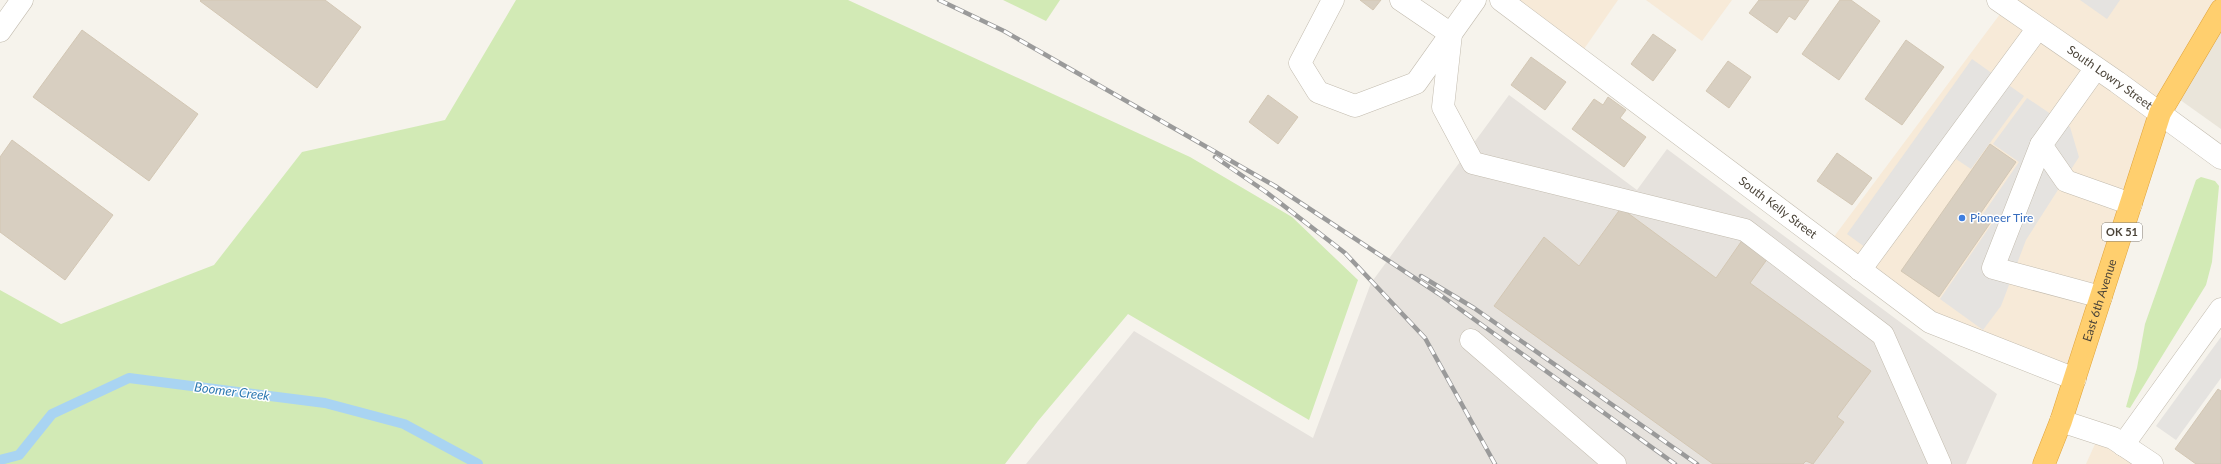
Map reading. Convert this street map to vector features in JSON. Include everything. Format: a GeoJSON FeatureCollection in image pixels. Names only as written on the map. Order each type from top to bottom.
{"type":"FeatureCollection","features":[{"type":"Feature","properties":{"kind":"highway","name":"East 6th Avenue"},"geometry":{"type":"LineString","coordinates":[[2044,464],[2061,421],[2160,113],[2221,10]]}},
{"type":"Feature","properties":{"kind":"street"},"geometry":{"type":"LineString","coordinates":[[0,31],[22,0]]}},
{"type":"Feature","properties":{"kind":"street"},"geometry":{"type":"LineString","coordinates":[[1332,0],[1300,63],[1318,92],[1355,106],[1416,83],[1475,0]]}},
{"type":"Feature","properties":{"kind":"street"},"geometry":{"type":"LineString","coordinates":[[1401,0],[1451,34]]}},
{"type":"Feature","properties":{"kind":"street","name":"South Kelly Street"},"geometry":{"type":"LineString","coordinates":[[1501,0],[1930,322],[2074,379]]}},
{"type":"Feature","properties":{"kind":"street","name":"South Lowry Street"},"geometry":{"type":"LineString","coordinates":[[1998,0],[2160,113],[2221,158]]}},
{"type":"Feature","properties":{"kind":"street"},"geometry":{"type":"LineString","coordinates":[[1860,270],[2038,28]]}},
{"type":"Feature","properties":{"kind":"street"},"geometry":{"type":"LineString","coordinates":[[1451,34],[1443,107],[1473,164],[1745,230],[1883,335],[1940,464]]}},
{"type":"Feature","properties":{"kind":"street"},"geometry":{"type":"LineString","coordinates":[[2096,68],[2041,145],[1993,268],[2101,297]]}},
{"type":"Feature","properties":{"kind":"street"},"geometry":{"type":"LineString","coordinates":[[2041,145],[2066,181],[2131,204]]}},
{"type":"Feature","properties":{"kind":"street"},"geometry":{"type":"LineString","coordinates":[[2123,445],[2221,308]]}},
{"type":"Feature","properties":{"kind":"street"},"geometry":{"type":"LineString","coordinates":[[1470,340],[1615,464]]}},
{"type":"Feature","properties":{"kind":"street"},"geometry":{"type":"LineString","coordinates":[[2061,421],[2113,438],[2152,464]]}},
{"type":"Feature","properties":{"kind":"shaded area"},"geometry":{"type":"Polygon","coordinates":[[[1517,0],[1618,0],[1584,49],[1517,0]]]}},
{"type":"Feature","properties":{"kind":"shaded area"},"geometry":{"type":"Polygon","coordinates":[[[1646,0],[1732,0],[1702,41],[1646,0]]]}},
{"type":"Feature","properties":{"kind":"shaded area"},"geometry":{"type":"Polygon","coordinates":[[[1998,0],[2221,0],[2160,109],[2073,376],[1931,318],[1830,242],[2006,6],[1998,0]]]}},
{"type":"Feature","properties":{"kind":"shaded area"},"geometry":{"type":"Polygon","coordinates":[[[2040,0],[2221,0],[2221,129],[2040,0]]]}},
{"type":"Feature","properties":{"kind":"shaded area"},"geometry":{"type":"Polygon","coordinates":[[[2080,0],[2120,0],[2107,19],[2080,0]]]}},
{"type":"Feature","properties":{"kind":"shaded area"},"geometry":{"type":"Polygon","coordinates":[[[1972,59],[2024,96],[1971,169],[1953,157],[1880,258],[1847,234],[1972,59]]]}},
{"type":"Feature","properties":{"kind":"shaded area"},"geometry":{"type":"Polygon","coordinates":[[[1509,95],[1637,190],[1667,149],[1997,394],[1966,464],[1026,464],[1134,331],[1313,438],[1371,283],[1509,95]]]}},
{"type":"Feature","properties":{"kind":"shaded area"},"geometry":{"type":"Polygon","coordinates":[[[2027,98],[2070,127],[2079,157],[2026,240],[2001,306],[1983,330],[1940,299],[1993,222],[1983,214],[2019,162],[1993,144],[2027,98]]]}},
{"type":"Feature","properties":{"kind":"shaded area"},"geometry":{"type":"Polygon","coordinates":[[[2221,337],[2221,378],[2176,440],[2156,426],[2221,337]]]}},
{"type":"Feature","properties":{"kind":"shaded area"},"geometry":{"type":"Polygon","coordinates":[[[2100,433],[2146,464],[2086,464],[2100,433]]]}},
{"type":"Feature","properties":{"kind":"green space"},"geometry":{"type":"Polygon","coordinates":[[[516,0],[848,0],[1190,157],[1292,217],[1358,280],[1309,420],[1128,314],[1038,421],[1005,464],[0,464],[0,290],[61,324],[214,265],[302,152],[445,120],[516,0]]]}},
{"type":"Feature","properties":{"kind":"green space"},"geometry":{"type":"Polygon","coordinates":[[[1003,0],[1060,0],[1046,21],[1003,0]]]}},
{"type":"Feature","properties":{"kind":"green space"},"geometry":{"type":"Polygon","coordinates":[[[2201,177],[2215,181],[2219,186],[2212,262],[2206,285],[2130,408],[2126,407],[2137,368],[2145,324],[2196,180],[2201,177]]]}},
{"type":"Feature","properties":{"kind":"building"},"geometry":{"type":"Polygon","coordinates":[[[325,0],[361,27],[317,88],[200,1],[325,0]]]}},
{"type":"Feature","properties":{"kind":"building"},"geometry":{"type":"Polygon","coordinates":[[[1360,0],[1381,0],[1373,10],[1360,0]]]}},
{"type":"Feature","properties":{"kind":"building"},"geometry":{"type":"Polygon","coordinates":[[[1759,0],[1809,0],[1795,20],[1789,16],[1777,33],[1749,13],[1759,0]]]}},
{"type":"Feature","properties":{"kind":"building"},"geometry":{"type":"Polygon","coordinates":[[[1840,0],[1851,0],[1880,21],[1839,80],[1802,54],[1840,0]]]}},
{"type":"Feature","properties":{"kind":"building"},"geometry":{"type":"Polygon","coordinates":[[[82,30],[198,114],[149,181],[33,97],[82,30]]]}},
{"type":"Feature","properties":{"kind":"building"},"geometry":{"type":"Polygon","coordinates":[[[1653,34],[1676,50],[1653,81],[1631,64],[1653,34]]]}},
{"type":"Feature","properties":{"kind":"building"},"geometry":{"type":"Polygon","coordinates":[[[1906,40],[1944,67],[1902,125],[1865,99],[1906,40]]]}},
{"type":"Feature","properties":{"kind":"building"},"geometry":{"type":"Polygon","coordinates":[[[1531,57],[1566,82],[1545,110],[1511,85],[1531,57]]]}},
{"type":"Feature","properties":{"kind":"building"},"geometry":{"type":"Polygon","coordinates":[[[1728,61],[1751,77],[1729,108],[1706,91],[1728,61]]]}},
{"type":"Feature","properties":{"kind":"building"},"geometry":{"type":"Polygon","coordinates":[[[1268,95],[1298,117],[1278,144],[1249,122],[1268,95]]]}},
{"type":"Feature","properties":{"kind":"building"},"geometry":{"type":"Polygon","coordinates":[[[1608,97],[1626,110],[1620,118],[1646,137],[1624,167],[1572,129],[1594,99],[1603,105],[1608,97]]]}},
{"type":"Feature","properties":{"kind":"building"},"geometry":{"type":"Polygon","coordinates":[[[12,140],[113,215],[65,280],[0,232],[0,157],[12,140]]]}},
{"type":"Feature","properties":{"kind":"building","name":"Pioneer Tire"},"geometry":{"type":"Polygon","coordinates":[[[1990,144],[2016,162],[1980,214],[1991,222],[1939,297],[1901,271],[1990,144]]]}},
{"type":"Feature","properties":{"kind":"building"},"geometry":{"type":"Polygon","coordinates":[[[1837,153],[1872,178],[1852,205],[1817,181],[1837,153]]]}},
{"type":"Feature","properties":{"kind":"building"},"geometry":{"type":"Polygon","coordinates":[[[1621,208],[1716,278],[1743,239],[1768,258],[1750,283],[1871,371],[1837,417],[1844,422],[1813,464],[1806,461],[1803,464],[1713,464],[1494,306],[1544,237],[1579,266],[1621,208]]]}},
{"type":"Feature","properties":{"kind":"building"},"geometry":{"type":"Polygon","coordinates":[[[2218,389],[2221,391],[2221,464],[2196,464],[2175,449],[2218,389]]]}},
{"type":"Feature","properties":{"kind":"waterway","name":"Boomer Creek"},"geometry":{"type":"LineString","coordinates":[[0,460],[19,455],[52,414],[129,378],[325,403],[404,424],[478,464]]}},
{"type":"Feature","properties":{"kind":"railway"},"geometry":{"type":"LineString","coordinates":[[939,0],[1004,31],[1275,186],[1439,294],[1675,464]]}},
{"type":"Feature","properties":{"kind":"railway"},"geometry":{"type":"LineString","coordinates":[[1215,157],[1266,192],[1345,253],[1425,338],[1495,464]]}},
{"type":"Feature","properties":{"kind":"railway"},"geometry":{"type":"LineString","coordinates":[[1421,276],[1474,308],[1697,464]]}},
{"type":"Feature","properties":{"kind":"place","name":"Pioneer Tire"},"geometry":{"type":"Point","coordinates":[1962,218]}}]}
